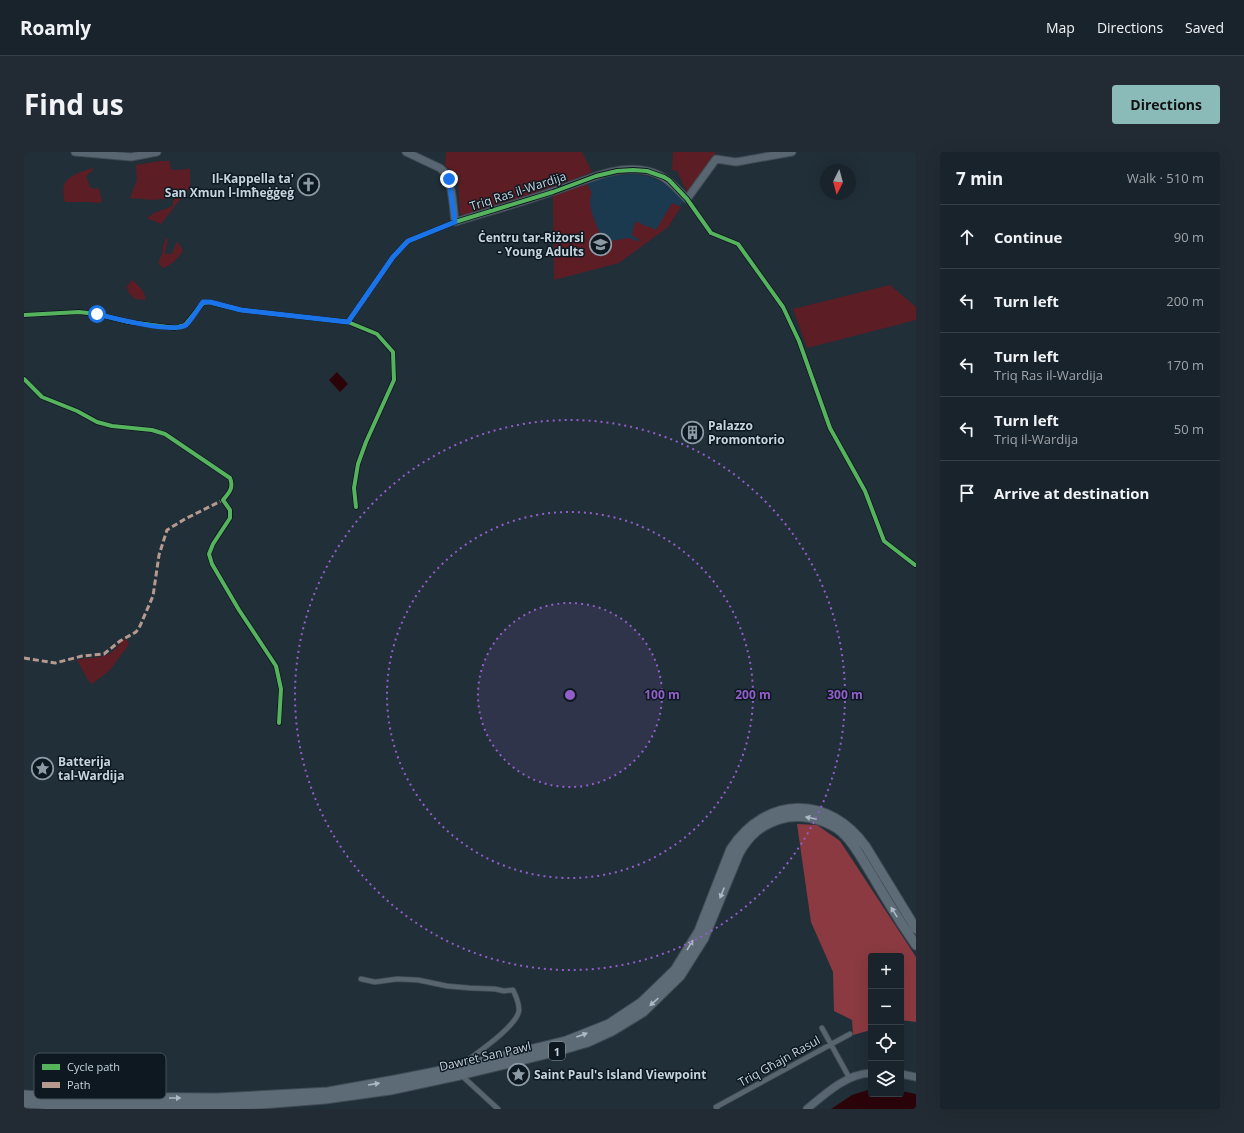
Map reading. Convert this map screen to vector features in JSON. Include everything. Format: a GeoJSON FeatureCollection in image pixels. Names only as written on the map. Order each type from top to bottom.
{"type":"FeatureCollection","features":[{"type":"Feature","properties":{"kind":"highway","name":"Dawret San Pawl"},"geometry":{"type":"LineString","coordinates":[[24,1103],[54,1105],[183,1106],[275,1103],[329,1098],[390,1090],[566,1041],[609,1024],[642,1002],[675,970],[699,932],[731,849],[748,828],[770,814],[782,810],[796,808],[809,809],[828,814],[844,823],[864,844],[915,928]]}},
{"type":"Feature","properties":{"kind":"highway","name":"Dawret San Pawl"},"geometry":{"type":"LineString","coordinates":[[166,1098],[218,1098],[328,1092],[396,1080],[458,1072],[554,1052],[588,1042],[612,1031],[643,1012],[680,976],[704,938],[744,843],[754,832],[773,821],[784,818],[807,817],[817,819],[838,829],[856,850],[916,944]]}},
{"type":"Feature","properties":{"kind":"highway","name":"Dawret San Pawl"},"geometry":{"type":"LineString","coordinates":[[24,1095],[34,1096]]}},
{"type":"Feature","properties":{"kind":"street"},"geometry":{"type":"LineString","coordinates":[[76,152],[131,157],[157,152]]}},
{"type":"Feature","properties":{"kind":"street"},"geometry":{"type":"LineString","coordinates":[[406,152],[440,168],[445,172],[449,179],[455,222]]}},
{"type":"Feature","properties":{"kind":"street"},"geometry":{"type":"LineString","coordinates":[[687,199],[716,158],[736,162],[792,152]]}},
{"type":"Feature","properties":{"kind":"street","name":"Triq Ras il-Wardija"},"geometry":{"type":"LineString","coordinates":[[348,322],[393,257],[408,241],[455,222],[553,192],[596,176],[622,170],[647,171],[664,177],[669,180],[687,199],[710,233],[738,244],[783,307],[801,348],[830,428],[865,491],[884,541],[915,565]]}},
{"type":"Feature","properties":{"kind":"street"},"geometry":{"type":"LineString","coordinates":[[24,315],[79,312],[97,314],[129,322],[175,328],[185,325],[203,302],[210,302],[241,310],[348,322],[377,334],[393,352],[394,380],[366,442],[358,464],[354,488],[356,507]]}},
{"type":"Feature","properties":{"kind":"street"},"geometry":{"type":"LineString","coordinates":[[24,379],[42,397],[78,411],[97,422],[112,426],[152,430],[165,434],[230,478],[232,484],[231,489],[222,500],[230,510],[230,518],[213,544],[209,554],[212,564],[239,610],[276,666],[281,689],[279,723]]}},
{"type":"Feature","properties":{"kind":"street","name":"Dawret San Pawl"},"geometry":{"type":"LineString","coordinates":[[915,928],[914,935],[916,939]]}},
{"type":"Feature","properties":{"kind":"street"},"geometry":{"type":"LineString","coordinates":[[361,979],[375,982],[397,979],[418,980],[447,986],[495,989],[504,991],[512,990],[518,999],[519,1011],[517,1017],[458,1072],[498,1109]]}},
{"type":"Feature","properties":{"kind":"street"},"geometry":{"type":"LineString","coordinates":[[822,1028],[850,1079]]}},
{"type":"Feature","properties":{"kind":"street","name":"Triq Għajn Rasul"},"geometry":{"type":"LineString","coordinates":[[717,1108],[850,1034]]}},
{"type":"Feature","properties":{"kind":"street"},"geometry":{"type":"LineString","coordinates":[[807,1109],[834,1087],[857,1076],[868,1074]]}},
{"type":"Feature","properties":{"kind":"street"},"geometry":{"type":"LineString","coordinates":[[904,1075],[916,1077]]}},
{"type":"Feature","properties":{"kind":"shaded area"},"geometry":{"type":"Polygon","coordinates":[[[446,152],[582,152],[592,172],[543,192],[468,216],[462,216],[460,212],[458,180],[460,176],[445,166],[446,152]]]}},
{"type":"Feature","properties":{"kind":"shaded area"},"geometry":{"type":"Polygon","coordinates":[[[673,152],[715,152],[715,157],[690,192],[687,192],[677,171],[672,170],[673,152]]]}},
{"type":"Feature","properties":{"kind":"shaded area"},"geometry":{"type":"Polygon","coordinates":[[[169,161],[172,170],[190,169],[190,187],[161,224],[147,218],[154,213],[173,206],[173,201],[176,197],[154,200],[130,198],[137,180],[136,165],[169,161]]]}},
{"type":"Feature","properties":{"kind":"shaded area"},"geometry":{"type":"Polygon","coordinates":[[[92,168],[93,170],[86,176],[90,187],[94,189],[99,188],[102,202],[65,202],[63,194],[65,183],[73,176],[92,168]]]}},
{"type":"Feature","properties":{"kind":"shaded area","name":"Ċentru tar-Riżorsi - Young Adults"},"geometry":{"type":"Polygon","coordinates":[[[634,174],[651,177],[667,185],[678,193],[684,200],[668,227],[619,263],[554,280],[553,195],[609,176],[634,174]]]}},
{"type":"Feature","properties":{"kind":"shaded area"},"geometry":{"type":"Polygon","coordinates":[[[587,184],[592,193],[590,198],[591,211],[604,242],[629,238],[637,241],[640,240],[632,235],[636,221],[656,230],[672,203],[681,207],[668,227],[619,263],[554,280],[553,195],[587,184]]]}},
{"type":"Feature","properties":{"kind":"shaded area"},"geometry":{"type":"Polygon","coordinates":[[[166,238],[168,239],[165,253],[171,255],[177,242],[183,251],[177,259],[163,268],[159,265],[159,262],[166,238]]]}},
{"type":"Feature","properties":{"kind":"shaded area"},"geometry":{"type":"Polygon","coordinates":[[[132,280],[141,288],[146,300],[135,299],[128,292],[129,290],[126,288],[132,280]]]}},
{"type":"Feature","properties":{"kind":"shaded area"},"geometry":{"type":"Polygon","coordinates":[[[890,285],[916,307],[916,320],[807,348],[793,309],[890,285]]]}},
{"type":"Feature","properties":{"kind":"shaded area"},"geometry":{"type":"Polygon","coordinates":[[[337,372],[348,384],[340,392],[329,380],[337,372]]]}},
{"type":"Feature","properties":{"kind":"shaded area"},"geometry":{"type":"Polygon","coordinates":[[[126,638],[129,644],[110,670],[92,684],[88,680],[77,660],[105,656],[114,650],[126,638]]]}},
{"type":"Feature","properties":{"kind":"shaded area"},"geometry":{"type":"Polygon","coordinates":[[[797,824],[817,825],[840,841],[916,957],[916,1022],[904,1020],[904,953],[868,953],[868,1031],[853,1035],[852,1020],[834,1011],[833,972],[811,922],[797,824]]]}},
{"type":"Feature","properties":{"kind":"shaded area"},"geometry":{"type":"Polygon","coordinates":[[[868,1090],[868,1097],[904,1097],[904,1092],[916,1094],[916,1109],[831,1109],[852,1095],[868,1090]]]}},
{"type":"Feature","properties":{"kind":"marked path"},"geometry":{"type":"LineString","coordinates":[[24,658],[55,663],[82,656],[104,654],[120,641],[136,632],[153,596],[159,555],[167,530],[223,500]]}},
{"type":"Feature","properties":{"kind":"cycle path"},"geometry":{"type":"LineString","coordinates":[[348,322],[393,257],[408,241],[455,222],[553,192],[596,176],[617,171],[633,170],[647,171],[664,177],[669,180],[687,199],[711,233],[738,244],[783,307],[799,341],[830,428],[865,491],[884,541],[915,565]]}},
{"type":"Feature","properties":{"kind":"cycle path"},"geometry":{"type":"LineString","coordinates":[[24,315],[79,312],[97,314],[129,322],[175,328],[185,325],[203,303],[209,302],[241,310],[348,322],[377,334],[393,352],[394,380],[366,442],[358,464],[354,488],[356,507]]}},
{"type":"Feature","properties":{"kind":"cycle path"},"geometry":{"type":"LineString","coordinates":[[24,379],[42,397],[77,411],[97,422],[112,426],[152,430],[165,434],[230,478],[231,488],[223,500],[230,510],[230,518],[213,544],[209,554],[212,564],[239,610],[276,666],[281,689],[279,723]]}},
{"type":"Feature","properties":{"kind":"place","name":"Il-Kappella ta' San Xmun l-Imħeġġeġ"},"geometry":{"type":"Point","coordinates":[309,185]}},
{"type":"Feature","properties":{"kind":"place","name":"Ċentru tar-Riżorsi - Young Adults"},"geometry":{"type":"Point","coordinates":[600,244]}},
{"type":"Feature","properties":{"kind":"place","name":"Palazzo Promontorio"},"geometry":{"type":"Point","coordinates":[692,432]}},
{"type":"Feature","properties":{"kind":"place","name":"Batterija tal-Wardija"},"geometry":{"type":"Point","coordinates":[43,768]}},
{"type":"Feature","properties":{"kind":"place","name":"Saint Paul's Island Viewpoint"},"geometry":{"type":"Point","coordinates":[518,1074]}},
{"type":"Feature","properties":{"kind":"route"},"geometry":{"type":"LineString","coordinates":[[97,314],[129,322],[175,328],[185,325],[203,302],[210,302],[241,310],[348,322],[393,257],[408,241],[455,222],[449,179]]}}]}
